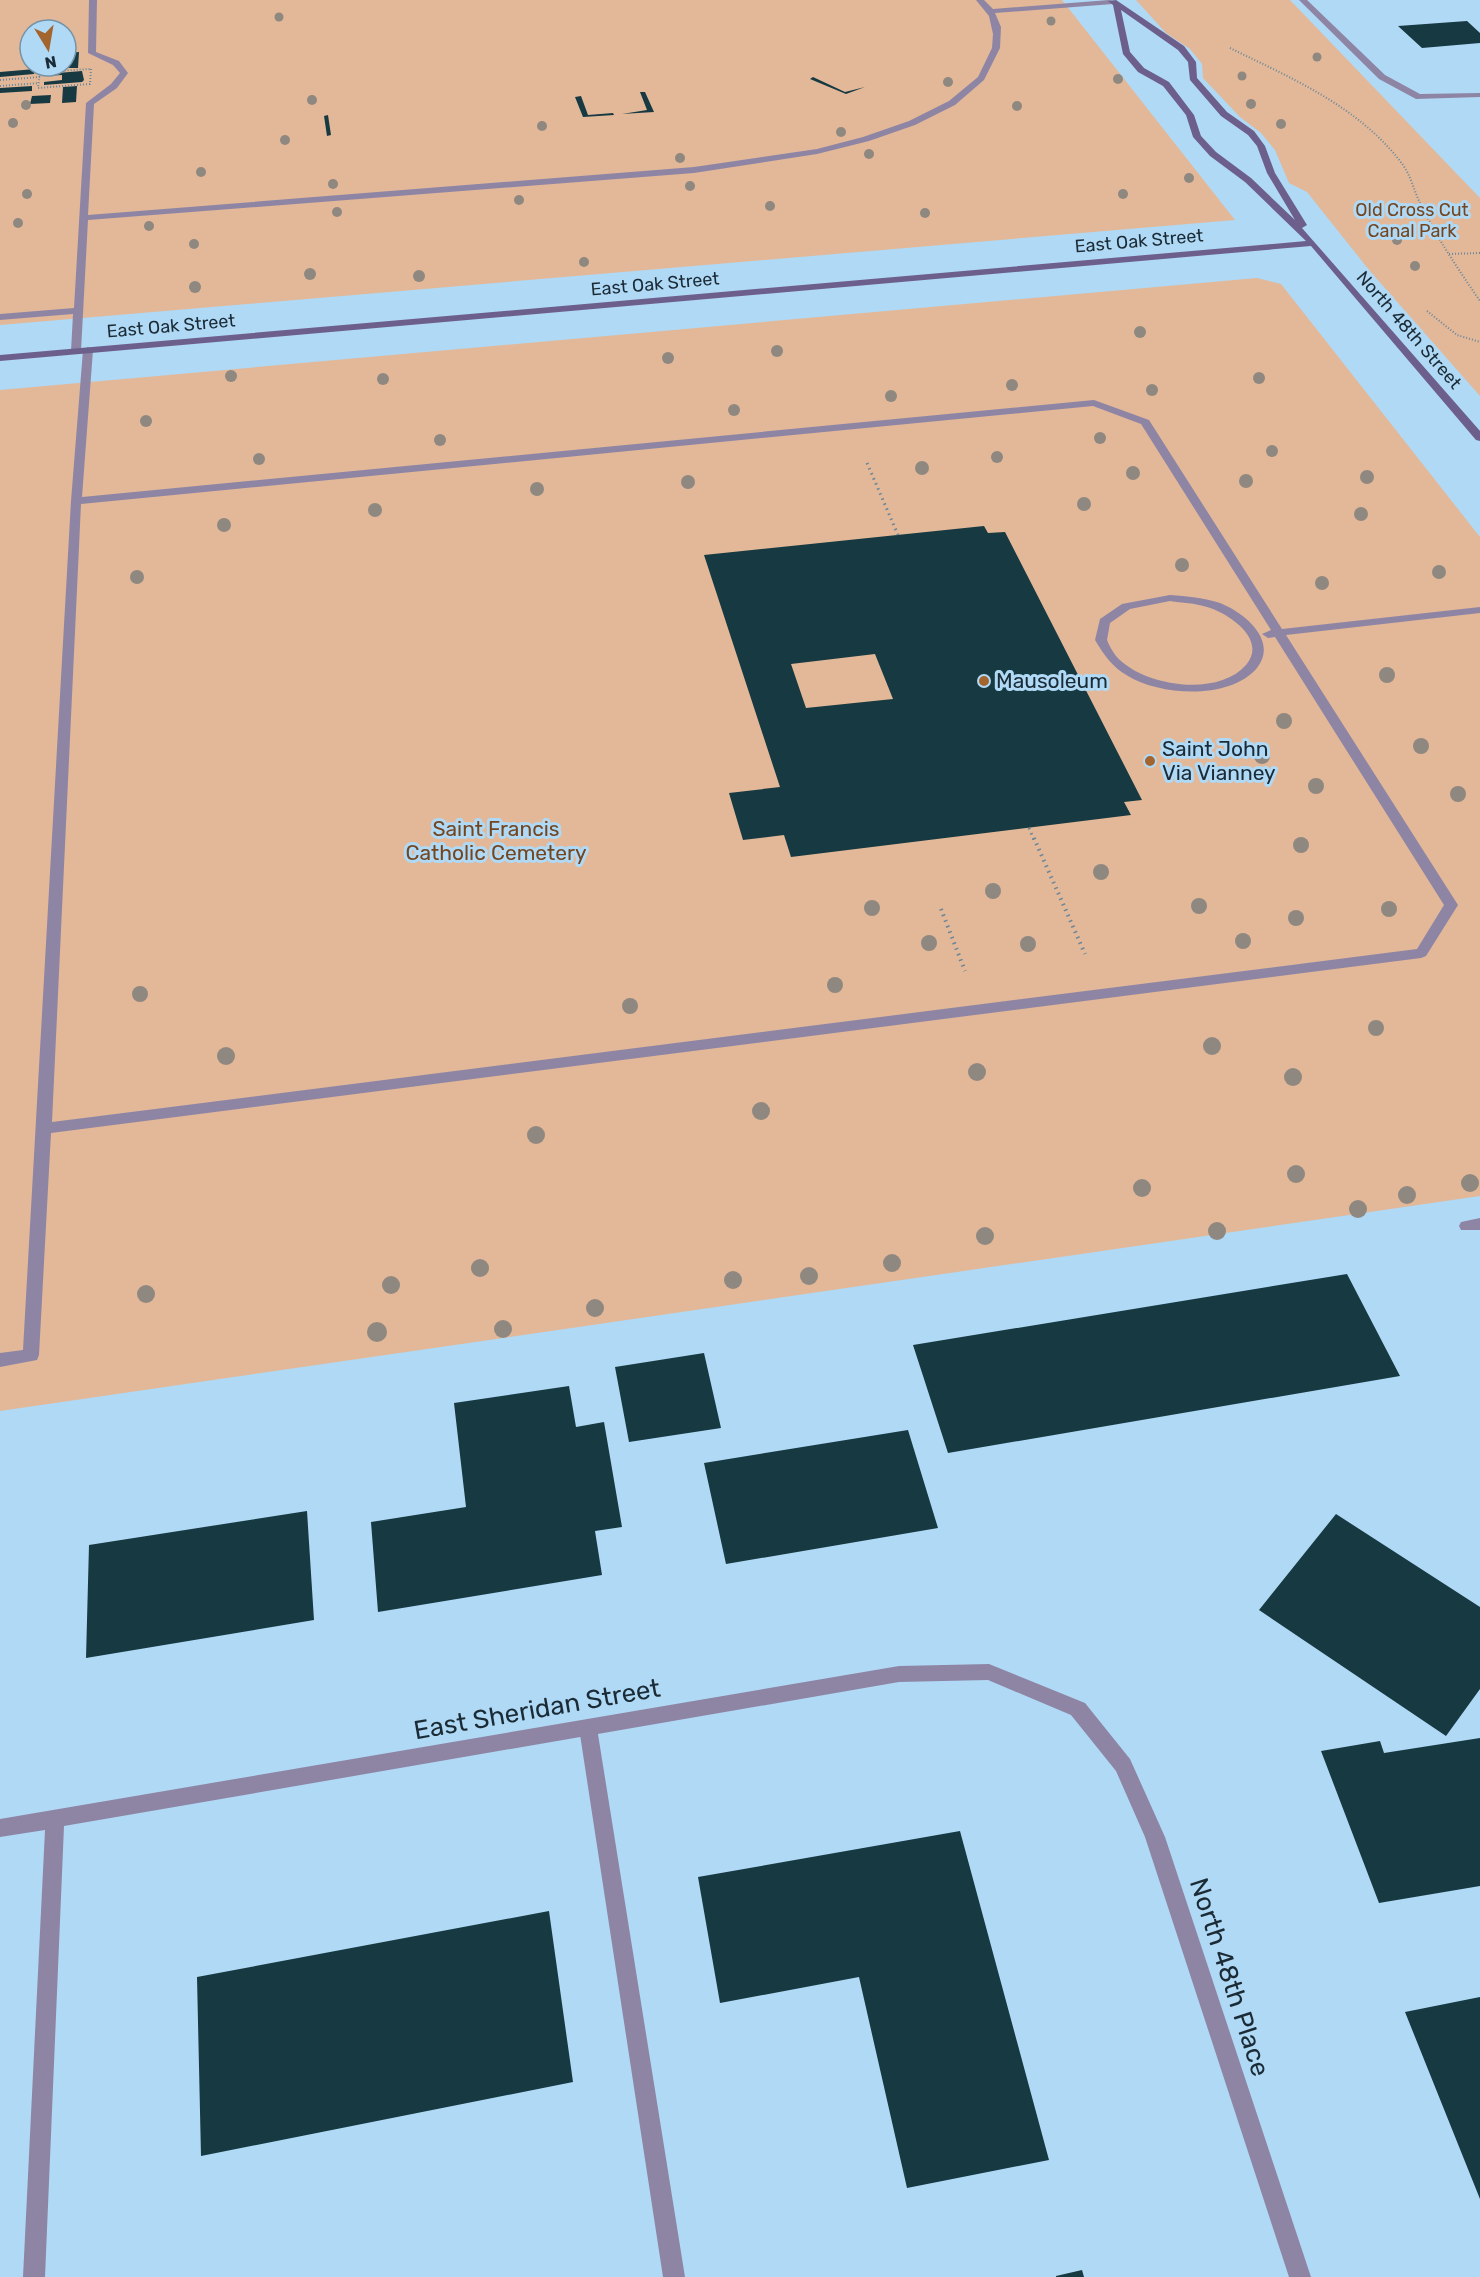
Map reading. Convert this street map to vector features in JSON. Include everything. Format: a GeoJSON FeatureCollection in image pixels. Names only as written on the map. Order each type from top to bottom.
{"type":"FeatureCollection","features":[{"type":"Feature","properties":{"kind":"street"},"geometry":{"type":"LineString","coordinates":[[76,351],[90,103],[114,86],[124,73],[116,63],[92,53],[93,0]]}},
{"type":"Feature","properties":{"kind":"street"},"geometry":{"type":"LineString","coordinates":[[84,218],[694,170],[783,159],[833,148],[876,137],[916,122],[945,106],[970,88],[986,71],[994,55],[998,27],[991,11],[980,0]]}},
{"type":"Feature","properties":{"kind":"street"},"geometry":{"type":"LineString","coordinates":[[1304,0],[1382,77],[1419,97],[1480,95]]}},
{"type":"Feature","properties":{"kind":"street"},"geometry":{"type":"LineString","coordinates":[[991,11],[1113,3]]}},
{"type":"Feature","properties":{"kind":"street","name":"North 48th Street"},"geometry":{"type":"LineString","coordinates":[[1113,3],[1126,51],[1142,70],[1166,84],[1190,115],[1197,136],[1213,154],[1248,180],[1312,243],[1480,438]]}},
{"type":"Feature","properties":{"kind":"street","name":"North 48th Street"},"geometry":{"type":"LineString","coordinates":[[1113,3],[1180,48],[1192,62],[1193,78],[1224,114],[1251,133],[1261,146],[1271,173],[1312,243]]}},
{"type":"Feature","properties":{"kind":"street","name":"East Oak Street"},"geometry":{"type":"LineString","coordinates":[[0,358],[1312,243]]}},
{"type":"Feature","properties":{"kind":"street"},"geometry":{"type":"LineString","coordinates":[[0,317],[78,310]]}},
{"type":"Feature","properties":{"kind":"street"},"geometry":{"type":"LineString","coordinates":[[0,1360],[31,1355],[76,501],[88,350]]}},
{"type":"Feature","properties":{"kind":"street"},"geometry":{"type":"LineString","coordinates":[[44,1128],[1421,953],[1451,905],[1145,422],[1094,403],[76,501]]}},
{"type":"Feature","properties":{"kind":"street"},"geometry":{"type":"LineString","coordinates":[[1170,598],[1197,601],[1222,609],[1242,620],[1255,635],[1260,649],[1256,663],[1244,675],[1213,686],[1176,688],[1151,683],[1128,674],[1112,662],[1102,647],[1100,633],[1107,619],[1122,607],[1144,600],[1170,598]]}},
{"type":"Feature","properties":{"kind":"street"},"geometry":{"type":"LineString","coordinates":[[1255,635],[1480,610]]}},
{"type":"Feature","properties":{"kind":"street","name":"East Sheridan Street"},"geometry":{"type":"LineString","coordinates":[[0,1827],[899,1674],[989,1672],[1078,1709]]}},
{"type":"Feature","properties":{"kind":"street","name":"North 48th Place"},"geometry":{"type":"LineString","coordinates":[[1078,1709],[1123,1765],[1155,1837],[1300,2277]]}},
{"type":"Feature","properties":{"kind":"street"},"geometry":{"type":"LineString","coordinates":[[588,1728],[674,2277]]}},
{"type":"Feature","properties":{"kind":"street"},"geometry":{"type":"LineString","coordinates":[[33,2277],[55,1818]]}},
{"type":"Feature","properties":{"kind":"path"},"geometry":{"type":"LineString","coordinates":[[1229,48],[1292,78],[1341,106],[1375,133],[1405,167],[1420,203],[1448,254],[1480,301]]}},
{"type":"Feature","properties":{"kind":"path"},"geometry":{"type":"LineString","coordinates":[[0,80],[27,78]]}},
{"type":"Feature","properties":{"kind":"path"},"geometry":{"type":"LineString","coordinates":[[0,86],[39,83]]}},
{"type":"Feature","properties":{"kind":"path"},"geometry":{"type":"LineString","coordinates":[[1448,254],[1480,253]]}},
{"type":"Feature","properties":{"kind":"path"},"geometry":{"type":"LineString","coordinates":[[1423,308],[1457,335],[1480,342]]}},
{"type":"Feature","properties":{"kind":"path"},"geometry":{"type":"LineString","coordinates":[[851,427],[898,535]]}},
{"type":"Feature","properties":{"kind":"path"},"geometry":{"type":"LineString","coordinates":[[1029,828],[1101,992]]}},
{"type":"Feature","properties":{"kind":"path"},"geometry":{"type":"LineString","coordinates":[[941,909],[979,1008]]}},
{"type":"Feature","properties":{"kind":"green space"},"geometry":{"type":"Polygon","coordinates":[[[0,0],[1062,0],[1235,220],[0,325],[0,0]]]}},
{"type":"Feature","properties":{"kind":"green space","name":"Old Cross Cut Canal Park"},"geometry":{"type":"Polygon","coordinates":[[[1136,0],[1290,0],[1480,198],[1480,396],[1369,270],[1307,192],[1289,183],[1275,150],[1261,133],[1240,117],[1203,78],[1202,64],[1190,49],[1166,33],[1136,0]]]}},
{"type":"Feature","properties":{"kind":"green space","name":"Saint Francis Catholic Cemetery"},"geometry":{"type":"Polygon","coordinates":[[[1257,278],[1281,284],[1480,537],[1480,1196],[0,1411],[0,390],[1257,278]]]}},
{"type":"Feature","properties":{"kind":"building"},"geometry":{"type":"Polygon","coordinates":[[[1467,21],[1480,33],[1480,43],[1422,48],[1398,26],[1467,21]]]}},
{"type":"Feature","properties":{"kind":"building"},"geometry":{"type":"Polygon","coordinates":[[[18,70],[18,75],[0,77],[0,72],[18,70]]]}},
{"type":"Feature","properties":{"kind":"building"},"geometry":{"type":"Polygon","coordinates":[[[78,71],[82,71],[84,80],[82,82],[44,85],[44,82],[62,80],[62,78],[78,78],[78,71]]]}},
{"type":"Feature","properties":{"kind":"building"},"geometry":{"type":"Polygon","coordinates":[[[813,77],[845,92],[865,87],[846,94],[810,79],[813,77]]]}},
{"type":"Feature","properties":{"kind":"building"},"geometry":{"type":"Polygon","coordinates":[[[32,86],[32,91],[0,93],[0,88],[32,86]]]}},
{"type":"Feature","properties":{"kind":"building"},"geometry":{"type":"Polygon","coordinates":[[[77,86],[76,102],[62,103],[63,87],[77,86]]]}},
{"type":"Feature","properties":{"kind":"building"},"geometry":{"type":"Polygon","coordinates":[[[640,92],[645,92],[654,112],[622,114],[647,110],[640,92]]]}},
{"type":"Feature","properties":{"kind":"building"},"geometry":{"type":"Polygon","coordinates":[[[51,95],[50,103],[30,104],[32,96],[51,95]]]}},
{"type":"Feature","properties":{"kind":"building"},"geometry":{"type":"Polygon","coordinates":[[[581,96],[588,115],[613,113],[614,115],[583,117],[575,97],[581,96]]]}},
{"type":"Feature","properties":{"kind":"building"},"geometry":{"type":"Polygon","coordinates":[[[328,115],[331,135],[327,136],[324,116],[328,115]]]}},
{"type":"Feature","properties":{"kind":"building","name":"Mausoleum"},"geometry":{"type":"Polygon","coordinates":[[[984,526],[988,533],[1005,532],[1142,800],[1124,802],[1131,815],[791,857],[784,835],[743,840],[729,793],[780,787],[704,555],[984,526]],[[875,654],[791,664],[806,708],[893,699],[875,654]]]}},
{"type":"Feature","properties":{"kind":"building"},"geometry":{"type":"Polygon","coordinates":[[[1347,1274],[1400,1376],[948,1453],[913,1345],[1347,1274]]]}},
{"type":"Feature","properties":{"kind":"building"},"geometry":{"type":"Polygon","coordinates":[[[704,1353],[721,1428],[629,1442],[615,1367],[704,1353]]]}},
{"type":"Feature","properties":{"kind":"building"},"geometry":{"type":"Polygon","coordinates":[[[569,1386],[576,1427],[604,1422],[622,1527],[595,1531],[602,1575],[378,1612],[371,1522],[466,1507],[454,1403],[569,1386]]]}},
{"type":"Feature","properties":{"kind":"building"},"geometry":{"type":"Polygon","coordinates":[[[908,1430],[938,1528],[726,1564],[704,1463],[908,1430]]]}},
{"type":"Feature","properties":{"kind":"building"},"geometry":{"type":"Polygon","coordinates":[[[307,1511],[314,1620],[86,1658],[89,1545],[307,1511]]]}},
{"type":"Feature","properties":{"kind":"building"},"geometry":{"type":"Polygon","coordinates":[[[1336,1514],[1480,1607],[1480,1689],[1446,1736],[1259,1610],[1336,1514]]]}},
{"type":"Feature","properties":{"kind":"building"},"geometry":{"type":"Polygon","coordinates":[[[1480,1738],[1480,1886],[1379,1903],[1321,1751],[1380,1741],[1384,1753],[1480,1738]]]}},
{"type":"Feature","properties":{"kind":"building"},"geometry":{"type":"Polygon","coordinates":[[[960,1831],[1049,2160],[907,2188],[859,1977],[720,2003],[698,1877],[960,1831]]]}},
{"type":"Feature","properties":{"kind":"building"},"geometry":{"type":"Polygon","coordinates":[[[549,1911],[573,2082],[201,2156],[197,1977],[549,1911]]]}},
{"type":"Feature","properties":{"kind":"building"},"geometry":{"type":"Polygon","coordinates":[[[1480,1997],[1480,2199],[1405,2012],[1480,1997]]]}},
{"type":"Feature","properties":{"kind":"building"},"geometry":{"type":"Polygon","coordinates":[[[1082,2270],[1084,2277],[1056,2277],[1056,2276],[1082,2270]]]}},
{"type":"Feature","properties":{"kind":"place","name":"Mausoleum"},"geometry":{"type":"Point","coordinates":[984,681]}},
{"type":"Feature","properties":{"kind":"place","name":"Saint John Via Vianney"},"geometry":{"type":"Point","coordinates":[1150,761]}}]}
